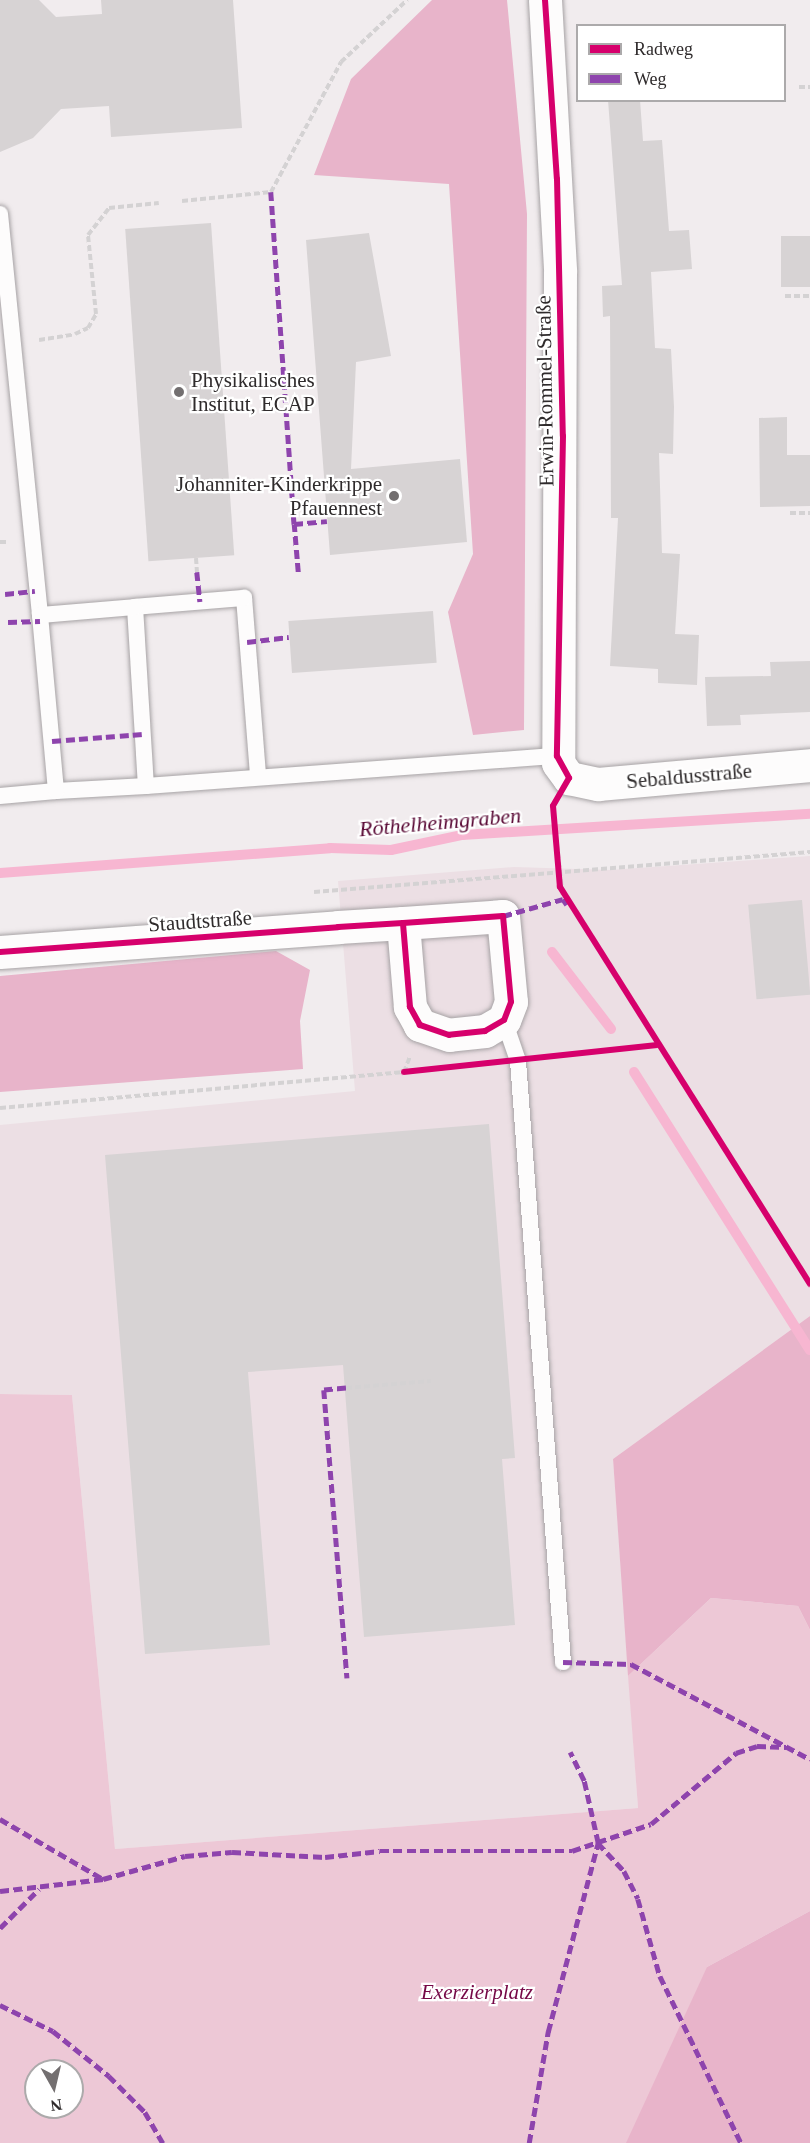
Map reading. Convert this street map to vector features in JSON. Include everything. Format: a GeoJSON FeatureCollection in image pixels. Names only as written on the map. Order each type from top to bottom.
{"type":"FeatureCollection","features":[{"type":"Feature","properties":{"kind":"street","name":"Erwin-Rommel-Straße"},"geometry":{"type":"LineString","coordinates":[[545,0],[557,178],[562,394],[563,767]]}},
{"type":"Feature","properties":{"kind":"street","name":"Sebaldusstraße"},"geometry":{"type":"LineString","coordinates":[[563,767],[598,784],[810,765]]}},
{"type":"Feature","properties":{"kind":"street","name":"Staudtstraße"},"geometry":{"type":"LineString","coordinates":[[0,952],[503,916],[511,1002],[504,1020]]}},
{"type":"Feature","properties":{"kind":"street"},"geometry":{"type":"LineString","coordinates":[[403,923],[410,1007],[420,1025],[449,1035],[485,1031],[504,1020]]}},
{"type":"Feature","properties":{"kind":"lane"},"geometry":{"type":"LineString","coordinates":[[0,214],[56,791]]}},
{"type":"Feature","properties":{"kind":"lane"},"geometry":{"type":"LineString","coordinates":[[40,615],[244,598],[258,776]]}},
{"type":"Feature","properties":{"kind":"lane"},"geometry":{"type":"LineString","coordinates":[[135,607],[146,786]]}},
{"type":"Feature","properties":{"kind":"lane"},"geometry":{"type":"LineString","coordinates":[[0,796],[258,776],[563,767]]}},
{"type":"Feature","properties":{"kind":"lane"},"geometry":{"type":"LineString","coordinates":[[504,1020],[518,1061],[563,1662]]}},
{"type":"Feature","properties":{"kind":"path"},"geometry":{"type":"LineString","coordinates":[[182,201],[271,192],[341,62],[407,0]]}},
{"type":"Feature","properties":{"kind":"path"},"geometry":{"type":"LineString","coordinates":[[799,87],[810,87]]}},
{"type":"Feature","properties":{"kind":"path"},"geometry":{"type":"LineString","coordinates":[[12,345],[88,328],[96,314],[88,235],[109,208],[159,203]]}},
{"type":"Feature","properties":{"kind":"path"},"geometry":{"type":"LineString","coordinates":[[785,296],[810,296]]}},
{"type":"Feature","properties":{"kind":"path"},"geometry":{"type":"LineString","coordinates":[[790,513],[810,513]]}},
{"type":"Feature","properties":{"kind":"path"},"geometry":{"type":"LineString","coordinates":[[196,558],[197,572]]}},
{"type":"Feature","properties":{"kind":"path"},"geometry":{"type":"LineString","coordinates":[[553,806],[557,872],[564,899]]}},
{"type":"Feature","properties":{"kind":"path"},"geometry":{"type":"LineString","coordinates":[[557,872],[810,852]]}},
{"type":"Feature","properties":{"kind":"path"},"geometry":{"type":"LineString","coordinates":[[404,1071],[420,1025]]}},
{"type":"Feature","properties":{"kind":"path"},"geometry":{"type":"LineString","coordinates":[[0,1108],[416,1071]]}},
{"type":"Feature","properties":{"kind":"path"},"geometry":{"type":"LineString","coordinates":[[345,1388],[431,1381]]}},
{"type":"Feature","properties":{"kind":"shaded area"},"geometry":{"type":"Polygon","coordinates":[[[432,0],[507,0],[527,214],[524,730],[473,735],[448,612],[473,554],[449,184],[314,175],[351,79],[432,0]]]}},
{"type":"Feature","properties":{"kind":"shaded area"},"geometry":{"type":"Polygon","coordinates":[[[810,856],[810,1316],[613,1459],[638,1808],[115,1849],[72,1395],[0,1394],[0,1125],[355,1091],[338,881],[514,867],[610,870],[810,856]]]}},
{"type":"Feature","properties":{"kind":"shaded area"},"geometry":{"type":"Polygon","coordinates":[[[276,951],[310,970],[300,1021],[303,1069],[0,1092],[0,976],[276,951]]]}},
{"type":"Feature","properties":{"kind":"shaded area"},"geometry":{"type":"Polygon","coordinates":[[[810,1316],[810,1630],[798,1606],[711,1598],[628,1676],[613,1459],[810,1316]]]}},
{"type":"Feature","properties":{"kind":"shaded area"},"geometry":{"type":"Polygon","coordinates":[[[810,1911],[810,2143],[626,2143],[707,1967],[810,1911]]]}},
{"type":"Feature","properties":{"kind":"green space","name":"Exerzierplatz"},"geometry":{"type":"Polygon","coordinates":[[[0,1394],[72,1395],[115,1849],[638,1808],[628,1676],[711,1598],[798,1606],[810,1630],[810,1911],[707,1967],[760,2143],[0,2143],[0,1394]]]}},
{"type":"Feature","properties":{"kind":"building"},"geometry":{"type":"Polygon","coordinates":[[[0,0],[39,0],[56,17],[102,14],[101,0],[233,0],[242,128],[111,137],[109,106],[61,109],[33,138],[0,152],[0,0]]]}},
{"type":"Feature","properties":{"kind":"building"},"geometry":{"type":"Polygon","coordinates":[[[608,102],[640,102],[643,141],[662,140],[669,231],[689,230],[692,269],[651,272],[655,348],[671,349],[674,407],[673,454],[659,453],[662,553],[680,554],[675,634],[699,635],[697,685],[658,683],[658,669],[610,666],[618,518],[611,518],[610,316],[603,317],[602,286],[622,285],[608,102]]]}},
{"type":"Feature","properties":{"kind":"building"},"geometry":{"type":"Polygon","coordinates":[[[211,223],[234,555],[148,561],[125,229],[211,223]]]}},
{"type":"Feature","properties":{"kind":"building"},"geometry":{"type":"Polygon","coordinates":[[[369,233],[391,356],[356,362],[351,469],[460,459],[467,542],[330,555],[306,240],[369,233]]]}},
{"type":"Feature","properties":{"kind":"building"},"geometry":{"type":"Polygon","coordinates":[[[781,236],[810,236],[810,287],[781,287],[781,236]]]}},
{"type":"Feature","properties":{"kind":"building"},"geometry":{"type":"Polygon","coordinates":[[[787,417],[787,455],[810,455],[810,506],[760,507],[759,418],[787,417]]]}},
{"type":"Feature","properties":{"kind":"building"},"geometry":{"type":"Polygon","coordinates":[[[433,611],[437,663],[292,673],[288,621],[433,611]]]}},
{"type":"Feature","properties":{"kind":"building"},"geometry":{"type":"Polygon","coordinates":[[[810,661],[810,712],[740,715],[741,725],[707,726],[705,677],[771,676],[770,662],[810,661]]]}},
{"type":"Feature","properties":{"kind":"building"},"geometry":{"type":"Polygon","coordinates":[[[802,900],[810,995],[756,999],[748,905],[802,900]]]}},
{"type":"Feature","properties":{"kind":"building"},"geometry":{"type":"Polygon","coordinates":[[[489,1124],[515,1458],[502,1459],[515,1625],[364,1637],[343,1365],[248,1372],[270,1645],[145,1654],[105,1155],[489,1124]]]}},
{"type":"Feature","properties":{"kind":"waterway","name":"Röthelheimgraben"},"geometry":{"type":"LineString","coordinates":[[0,873],[330,848],[391,850],[462,835],[810,814]]}},
{"type":"Feature","properties":{"kind":"waterway"},"geometry":{"type":"LineString","coordinates":[[552,952],[611,1029]]}},
{"type":"Feature","properties":{"kind":"waterway"},"geometry":{"type":"LineString","coordinates":[[634,1072],[810,1350]]}},
{"type":"Feature","properties":{"kind":"marked path"},"geometry":{"type":"LineString","coordinates":[[271,192],[294,524]]}},
{"type":"Feature","properties":{"kind":"marked path"},"geometry":{"type":"LineString","coordinates":[[298,572],[294,524],[327,521]]}},
{"type":"Feature","properties":{"kind":"marked path"},"geometry":{"type":"LineString","coordinates":[[197,572],[200,602]]}},
{"type":"Feature","properties":{"kind":"marked path"},"geometry":{"type":"LineString","coordinates":[[5,594],[35,591]]}},
{"type":"Feature","properties":{"kind":"marked path"},"geometry":{"type":"LineString","coordinates":[[8,622],[40,621]]}},
{"type":"Feature","properties":{"kind":"marked path"},"geometry":{"type":"LineString","coordinates":[[247,642],[289,637]]}},
{"type":"Feature","properties":{"kind":"marked path"},"geometry":{"type":"LineString","coordinates":[[52,741],[143,734]]}},
{"type":"Feature","properties":{"kind":"marked path"},"geometry":{"type":"LineString","coordinates":[[503,916],[563,899],[567,905]]}},
{"type":"Feature","properties":{"kind":"marked path"},"geometry":{"type":"LineString","coordinates":[[346,1388],[324,1390],[347,1678]]}},
{"type":"Feature","properties":{"kind":"marked path"},"geometry":{"type":"LineString","coordinates":[[563,1662],[631,1664],[810,1759]]}},
{"type":"Feature","properties":{"kind":"marked path"},"geometry":{"type":"LineString","coordinates":[[0,1891],[103,1879],[185,1856],[232,1852],[325,1857],[380,1851],[572,1851],[651,1824],[736,1753],[757,1746],[786,1747]]}},
{"type":"Feature","properties":{"kind":"marked path"},"geometry":{"type":"LineString","coordinates":[[529,2143],[548,2032],[598,1843],[584,1781],[570,1752]]}},
{"type":"Feature","properties":{"kind":"marked path"},"geometry":{"type":"LineString","coordinates":[[0,1819],[103,1879]]}},
{"type":"Feature","properties":{"kind":"marked path"},"geometry":{"type":"LineString","coordinates":[[598,1843],[624,1871],[638,1899],[660,1976],[741,2143]]}},
{"type":"Feature","properties":{"kind":"marked path"},"geometry":{"type":"LineString","coordinates":[[0,1928],[39,1889]]}},
{"type":"Feature","properties":{"kind":"marked path"},"geometry":{"type":"LineString","coordinates":[[0,2005],[53,2031],[109,2076],[145,2112],[163,2143]]}},
{"type":"Feature","properties":{"kind":"cycle path"},"geometry":{"type":"LineString","coordinates":[[545,0],[557,179],[563,436],[557,756],[569,778],[553,806],[560,887],[810,1284]]}},
{"type":"Feature","properties":{"kind":"cycle path"},"geometry":{"type":"LineString","coordinates":[[0,952],[338,927],[503,916],[511,1002],[504,1020],[485,1031],[449,1035],[420,1025],[410,1007],[403,923]]}},
{"type":"Feature","properties":{"kind":"cycle path"},"geometry":{"type":"LineString","coordinates":[[404,1072],[657,1045]]}},
{"type":"Feature","properties":{"kind":"place","name":"Physikalisches Institut, ECAP"},"geometry":{"type":"Point","coordinates":[179,392]}},
{"type":"Feature","properties":{"kind":"place","name":"Johanniter-Kinderkrippe Pfauennest"},"geometry":{"type":"Point","coordinates":[394,496]}}]}
